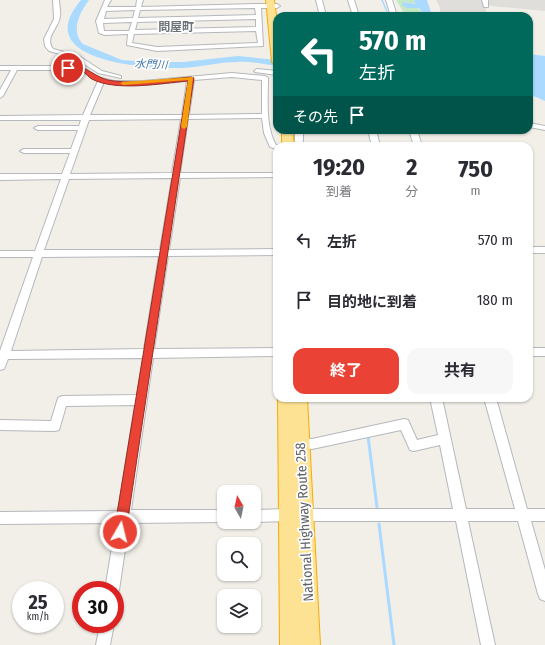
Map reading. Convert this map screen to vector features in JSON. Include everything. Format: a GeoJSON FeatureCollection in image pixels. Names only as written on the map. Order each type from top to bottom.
{"type":"FeatureCollection","features":[{"type":"Feature","properties":{"kind":"highway","name":"National Highway Route 258"},"geometry":{"type":"LineString","coordinates":[[286,402],[309,645]]}},
{"type":"Feature","properties":{"kind":"highway","name":"National Highway Route 258"},"geometry":{"type":"LineString","coordinates":[[292,645],[300,443],[299,402]]}},
{"type":"Feature","properties":{"kind":"street"},"geometry":{"type":"LineString","coordinates":[[56,0],[57,20],[46,39],[47,46],[51,50],[85,61],[100,72],[110,76],[137,78],[211,71],[245,70],[273,73]]}},
{"type":"Feature","properties":{"kind":"street"},"geometry":{"type":"LineString","coordinates":[[108,0],[99,21],[101,32],[132,33],[167,40],[261,45],[258,6]]}},
{"type":"Feature","properties":{"kind":"street"},"geometry":{"type":"LineString","coordinates":[[140,0],[129,44],[144,47],[167,40],[259,29]]}},
{"type":"Feature","properties":{"kind":"street"},"geometry":{"type":"LineString","coordinates":[[167,40],[173,0]]}},
{"type":"Feature","properties":{"kind":"street"},"geometry":{"type":"LineString","coordinates":[[319,0],[322,12]]}},
{"type":"Feature","properties":{"kind":"street"},"geometry":{"type":"LineString","coordinates":[[351,0],[355,12]]}},
{"type":"Feature","properties":{"kind":"street"},"geometry":{"type":"LineString","coordinates":[[389,0],[393,12]]}},
{"type":"Feature","properties":{"kind":"street"},"geometry":{"type":"LineString","coordinates":[[103,9],[258,6],[274,3]]}},
{"type":"Feature","properties":{"kind":"street"},"geometry":{"type":"LineString","coordinates":[[99,21],[258,18]]}},
{"type":"Feature","properties":{"kind":"street"},"geometry":{"type":"LineString","coordinates":[[0,68],[82,68],[88,74],[101,81],[127,84],[232,75],[265,78],[266,116],[270,142],[273,146]]}},
{"type":"Feature","properties":{"kind":"street"},"geometry":{"type":"LineString","coordinates":[[0,96],[15,68]]}},
{"type":"Feature","properties":{"kind":"street"},"geometry":{"type":"LineString","coordinates":[[113,581],[191,78]]}},
{"type":"Feature","properties":{"kind":"street"},"geometry":{"type":"LineString","coordinates":[[0,366],[2,355],[39,254],[86,117],[101,81]]}},
{"type":"Feature","properties":{"kind":"street"},"geometry":{"type":"LineString","coordinates":[[265,90],[273,89]]}},
{"type":"Feature","properties":{"kind":"street"},"geometry":{"type":"LineString","coordinates":[[0,118],[266,116]]}},
{"type":"Feature","properties":{"kind":"street"},"geometry":{"type":"LineString","coordinates":[[533,126],[545,128]]}},
{"type":"Feature","properties":{"kind":"street"},"geometry":{"type":"LineString","coordinates":[[38,128],[83,128]]}},
{"type":"Feature","properties":{"kind":"street"},"geometry":{"type":"LineString","coordinates":[[24,151],[75,150]]}},
{"type":"Feature","properties":{"kind":"street"},"geometry":{"type":"LineString","coordinates":[[0,177],[176,177],[273,175]]}},
{"type":"Feature","properties":{"kind":"street"},"geometry":{"type":"LineString","coordinates":[[533,250],[545,250]]}},
{"type":"Feature","properties":{"kind":"street"},"geometry":{"type":"LineString","coordinates":[[0,254],[273,252]]}},
{"type":"Feature","properties":{"kind":"street"},"geometry":{"type":"LineString","coordinates":[[2,355],[273,352]]}},
{"type":"Feature","properties":{"kind":"street"},"geometry":{"type":"LineString","coordinates":[[533,352],[545,352]]}},
{"type":"Feature","properties":{"kind":"street"},"geometry":{"type":"LineString","coordinates":[[0,425],[55,426],[62,401],[142,400]]}},
{"type":"Feature","properties":{"kind":"street"},"geometry":{"type":"LineString","coordinates":[[437,402],[488,645]]}},
{"type":"Feature","properties":{"kind":"street"},"geometry":{"type":"LineString","coordinates":[[491,402],[545,594]]}},
{"type":"Feature","properties":{"kind":"street"},"geometry":{"type":"LineString","coordinates":[[300,443],[312,444],[404,424],[414,446],[444,439]]}},
{"type":"Feature","properties":{"kind":"street"},"geometry":{"type":"LineString","coordinates":[[261,516],[545,515]]}},
{"type":"Feature","properties":{"kind":"street"},"geometry":{"type":"LineString","coordinates":[[0,518],[217,516]]}},
{"type":"Feature","properties":{"kind":"street"},"geometry":{"type":"LineString","coordinates":[[103,645],[105,633]]}},
{"type":"Feature","properties":{"kind":"shaded area"},"geometry":{"type":"Polygon","coordinates":[[[436,0],[484,0],[486,12],[440,12],[440,8],[436,0]]]}},
{"type":"Feature","properties":{"kind":"shaded area"},"geometry":{"type":"Polygon","coordinates":[[[488,0],[545,0],[545,11],[491,6],[489,5],[488,0]]]}},
{"type":"Feature","properties":{"kind":"green space"},"geometry":{"type":"Polygon","coordinates":[[[396,0],[414,0],[416,4],[405,2],[404,5],[408,8],[417,7],[422,12],[406,12],[404,12],[396,0]]]}},
{"type":"Feature","properties":{"kind":"water"},"geometry":{"type":"Polygon","coordinates":[[[414,0],[427,0],[431,12],[422,12],[419,8],[407,8],[402,5],[403,2],[416,4],[414,0]]]}},
{"type":"Feature","properties":{"kind":"water"},"geometry":{"type":"Polygon","coordinates":[[[533,54],[545,56],[545,101],[533,96],[533,54]]]}},
{"type":"Feature","properties":{"kind":"waterway","name":"水門川"},"geometry":{"type":"LineString","coordinates":[[85,0],[78,10],[73,23],[73,36],[76,42],[80,46],[120,62],[147,65],[183,65],[238,59],[273,63]]}},
{"type":"Feature","properties":{"kind":"waterway"},"geometry":{"type":"LineString","coordinates":[[382,0],[387,12]]}},
{"type":"Feature","properties":{"kind":"waterway"},"geometry":{"type":"LineString","coordinates":[[370,435],[368,436],[377,507]]}},
{"type":"Feature","properties":{"kind":"waterway"},"geometry":{"type":"LineString","coordinates":[[379,524],[394,645]]}},
{"type":"Feature","properties":{"kind":"slow traffic"},"geometry":{"type":"LineString","coordinates":[[123,83],[143,83],[191,78],[184,127]]}},
{"type":"Feature","properties":{"kind":"district","name":"問屋町"},"geometry":{"type":"Point","coordinates":[176,27]}},
{"type":"Feature","properties":{"kind":"route"},"geometry":{"type":"LineString","coordinates":[[68,68],[82,68],[88,74],[101,81],[114,83],[143,83],[191,78],[120,532]]}}]}
